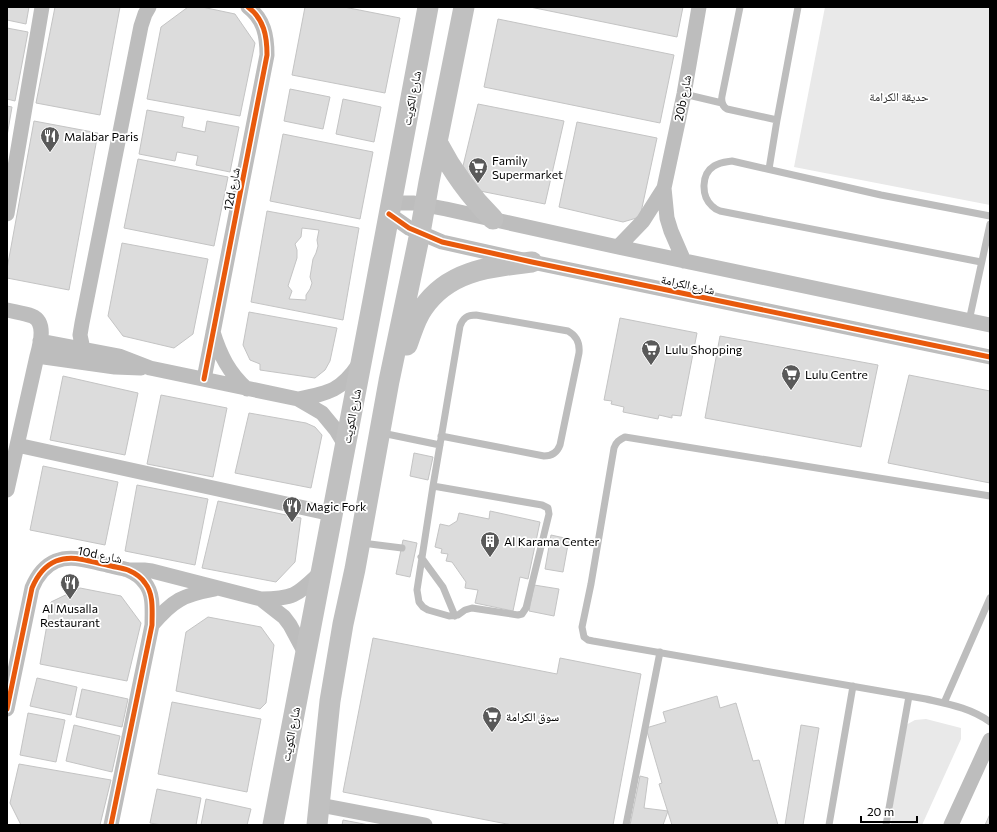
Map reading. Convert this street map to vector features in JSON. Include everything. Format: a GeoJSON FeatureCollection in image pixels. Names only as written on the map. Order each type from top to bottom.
{"type":"FeatureCollection","features":[{"type":"Feature","properties":{"kind":"main road","name":"شارع الكويت"},"geometry":{"type":"LineString","coordinates":[[273,825],[428,7]]}},
{"type":"Feature","properties":{"kind":"main road"},"geometry":{"type":"LineString","coordinates":[[317,825],[330,701],[343,624],[360,542],[389,381],[420,234],[464,7]]}},
{"type":"Feature","properties":{"kind":"main road"},"geometry":{"type":"LineString","coordinates":[[437,142],[464,186],[493,219]]}},
{"type":"Feature","properties":{"kind":"main road"},"geometry":{"type":"LineString","coordinates":[[389,381],[405,350],[415,322],[422,309],[433,295],[446,284],[460,276],[474,271],[532,262]]}},
{"type":"Feature","properties":{"kind":"street"},"geometry":{"type":"LineString","coordinates":[[7,214],[42,7]]}},
{"type":"Feature","properties":{"kind":"street"},"geometry":{"type":"LineString","coordinates":[[83,349],[80,335],[82,323],[141,26],[144,14],[149,7]]}},
{"type":"Feature","properties":{"kind":"street","name":"12d شارع"},"geometry":{"type":"LineString","coordinates":[[204,379],[267,55],[267,41],[261,20],[248,7]]}},
{"type":"Feature","properties":{"kind":"street","name":"20b شارع"},"geometry":{"type":"LineString","coordinates":[[684,260],[667,218],[664,188],[684,94],[699,7]]}},
{"type":"Feature","properties":{"kind":"street","name":"20b شارع"},"geometry":{"type":"LineString","coordinates":[[618,247],[643,221],[664,188]]}},
{"type":"Feature","properties":{"kind":"street","name":"شارع الكرامة"},"geometry":{"type":"LineString","coordinates":[[990,325],[425,205],[403,202],[390,209],[409,228],[420,234],[442,242],[990,357]]}},
{"type":"Feature","properties":{"kind":"street"},"geometry":{"type":"LineString","coordinates":[[7,310],[36,318],[41,329],[37,356],[7,490]]}},
{"type":"Feature","properties":{"kind":"street"},"geometry":{"type":"LineString","coordinates":[[213,332],[222,357],[229,369],[237,380],[247,388]]}},
{"type":"Feature","properties":{"kind":"street"},"geometry":{"type":"LineString","coordinates":[[40,341],[119,356],[150,368],[298,399],[322,413],[336,430],[345,445]]}},
{"type":"Feature","properties":{"kind":"street"},"geometry":{"type":"LineString","coordinates":[[37,356],[115,367],[150,368]]}},
{"type":"Feature","properties":{"kind":"street"},"geometry":{"type":"LineString","coordinates":[[298,399],[327,393],[339,387],[350,378],[361,361]]}},
{"type":"Feature","properties":{"kind":"street"},"geometry":{"type":"LineString","coordinates":[[17,446],[332,514]]}},
{"type":"Feature","properties":{"kind":"street","name":"10d شارع"},"geometry":{"type":"LineString","coordinates":[[7,709],[32,588],[41,572],[47,566],[56,561],[66,558],[76,558],[129,570],[152,571],[261,599],[280,599],[290,597],[320,573]]}},
{"type":"Feature","properties":{"kind":"street","name":"10d شارع"},"geometry":{"type":"LineString","coordinates":[[111,825],[152,625],[151,595],[146,584],[139,576],[129,570]]}},
{"type":"Feature","properties":{"kind":"street","name":"10d شارع"},"geometry":{"type":"LineString","coordinates":[[152,625],[167,608],[177,600],[188,595],[220,589]]}},
{"type":"Feature","properties":{"kind":"street","name":"10d شارع"},"geometry":{"type":"LineString","coordinates":[[261,599],[284,617],[305,652]]}},
{"type":"Feature","properties":{"kind":"street"},"geometry":{"type":"LineString","coordinates":[[951,825],[990,740]]}},
{"type":"Feature","properties":{"kind":"street"},"geometry":{"type":"LineString","coordinates":[[320,804],[425,825]]}},
{"type":"Feature","properties":{"kind":"lane"},"geometry":{"type":"LineString","coordinates":[[740,7],[722,96],[722,103],[727,109],[777,120]]}},
{"type":"Feature","properties":{"kind":"lane"},"geometry":{"type":"LineString","coordinates":[[770,169],[777,120],[798,7]]}},
{"type":"Feature","properties":{"kind":"lane"},"geometry":{"type":"LineString","coordinates":[[684,94],[722,103]]}},
{"type":"Feature","properties":{"kind":"lane"},"geometry":{"type":"LineString","coordinates":[[981,262],[728,214],[711,206],[705,197],[704,186],[706,175],[713,166],[722,162],[732,161],[881,195],[990,216]]}},
{"type":"Feature","properties":{"kind":"lane"},"geometry":{"type":"LineString","coordinates":[[969,321],[990,224]]}},
{"type":"Feature","properties":{"kind":"lane"},"geometry":{"type":"LineString","coordinates":[[433,486],[548,508],[549,511],[528,601],[522,614],[514,616],[472,608],[465,610],[461,614],[449,616],[428,610],[419,602],[417,590],[420,552],[442,436],[460,326],[466,317],[476,315],[568,331],[574,334],[580,347],[579,353],[560,445],[554,454],[544,456],[442,436]]}},
{"type":"Feature","properties":{"kind":"lane"},"geometry":{"type":"LineString","coordinates":[[380,432],[440,445]]}},
{"type":"Feature","properties":{"kind":"lane"},"geometry":{"type":"LineString","coordinates":[[990,496],[625,437],[620,439],[614,448],[582,632],[584,637],[593,641],[944,703],[976,713],[990,722]]}},
{"type":"Feature","properties":{"kind":"lane"},"geometry":{"type":"LineString","coordinates":[[360,542],[402,548]]}},
{"type":"Feature","properties":{"kind":"lane"},"geometry":{"type":"LineString","coordinates":[[420,552],[443,587],[455,616]]}},
{"type":"Feature","properties":{"kind":"lane"},"geometry":{"type":"LineString","coordinates":[[944,703],[990,598]]}},
{"type":"Feature","properties":{"kind":"lane"},"geometry":{"type":"LineString","coordinates":[[626,825],[660,652]]}},
{"type":"Feature","properties":{"kind":"lane"},"geometry":{"type":"LineString","coordinates":[[829,825],[853,686]]}},
{"type":"Feature","properties":{"kind":"lane"},"geometry":{"type":"LineString","coordinates":[[886,825],[909,696]]}},
{"type":"Feature","properties":{"kind":"green space","name":"حديقة الكرامة"},"geometry":{"type":"Polygon","coordinates":[[[825,7],[990,7],[990,205],[794,167],[825,7]]]}},
{"type":"Feature","properties":{"kind":"green space"},"geometry":{"type":"Polygon","coordinates":[[[926,719],[961,728],[961,739],[922,825],[891,825],[899,740],[904,726],[915,720],[926,719]]]}},
{"type":"Feature","properties":{"kind":"building"},"geometry":{"type":"Polygon","coordinates":[[[7,7],[29,7],[26,24],[7,20],[7,7]]]}},
{"type":"Feature","properties":{"kind":"building"},"geometry":{"type":"Polygon","coordinates":[[[55,7],[120,7],[100,115],[36,103],[55,7]]]}},
{"type":"Feature","properties":{"kind":"building"},"geometry":{"type":"Polygon","coordinates":[[[188,7],[202,7],[235,14],[255,43],[240,116],[147,99],[161,27],[188,7]]]}},
{"type":"Feature","properties":{"kind":"building"},"geometry":{"type":"Polygon","coordinates":[[[305,7],[344,7],[400,18],[385,93],[292,75],[305,7]]]}},
{"type":"Feature","properties":{"kind":"building"},"geometry":{"type":"Polygon","coordinates":[[[530,7],[683,7],[677,37],[530,7]]]}},
{"type":"Feature","properties":{"kind":"building"},"geometry":{"type":"Polygon","coordinates":[[[498,19],[674,55],[660,123],[484,87],[498,19]]]}},
{"type":"Feature","properties":{"kind":"building"},"geometry":{"type":"Polygon","coordinates":[[[7,28],[28,32],[15,101],[7,99],[7,28]]]}},
{"type":"Feature","properties":{"kind":"building"},"geometry":{"type":"Polygon","coordinates":[[[290,89],[330,97],[323,129],[284,121],[290,89]]]}},
{"type":"Feature","properties":{"kind":"building"},"geometry":{"type":"Polygon","coordinates":[[[343,99],[381,107],[374,142],[336,134],[343,99]]]}},
{"type":"Feature","properties":{"kind":"building"},"geometry":{"type":"Polygon","coordinates":[[[478,104],[564,121],[545,204],[480,191],[463,166],[478,104]]]}},
{"type":"Feature","properties":{"kind":"building"},"geometry":{"type":"Polygon","coordinates":[[[7,106],[12,107],[7,136],[7,106]]]}},
{"type":"Feature","properties":{"kind":"building"},"geometry":{"type":"Polygon","coordinates":[[[147,110],[184,117],[182,127],[205,132],[207,121],[239,127],[230,172],[196,165],[198,156],[177,152],[175,161],[139,154],[147,110]]]}},
{"type":"Feature","properties":{"kind":"building"},"geometry":{"type":"Polygon","coordinates":[[[34,121],[98,133],[69,290],[7,278],[7,269],[34,121]]]}},
{"type":"Feature","properties":{"kind":"building"},"geometry":{"type":"Polygon","coordinates":[[[577,122],[657,138],[640,217],[623,222],[559,207],[577,122]]]}},
{"type":"Feature","properties":{"kind":"building"},"geometry":{"type":"Polygon","coordinates":[[[283,134],[373,152],[360,219],[270,201],[283,134]]]}},
{"type":"Feature","properties":{"kind":"building"},"geometry":{"type":"Polygon","coordinates":[[[138,159],[228,177],[214,246],[124,228],[138,159]]]}},
{"type":"Feature","properties":{"kind":"building"},"geometry":{"type":"Polygon","coordinates":[[[267,211],[359,228],[343,320],[251,302],[267,211]],[[302,228],[301,237],[295,244],[297,258],[288,286],[292,291],[289,299],[306,300],[306,295],[312,283],[310,277],[313,259],[318,246],[317,240],[319,230],[302,228]]]}},
{"type":"Feature","properties":{"kind":"building"},"geometry":{"type":"Polygon","coordinates":[[[122,243],[208,259],[193,334],[174,348],[123,336],[108,316],[122,243]]]}},
{"type":"Feature","properties":{"kind":"building"},"geometry":{"type":"Polygon","coordinates":[[[249,312],[337,328],[330,361],[325,370],[315,378],[260,370],[260,364],[250,360],[243,345],[249,312]]]}},
{"type":"Feature","properties":{"kind":"building","name":"Lulu Shopping"},"geometry":{"type":"Polygon","coordinates":[[[620,318],[697,333],[681,416],[672,415],[672,418],[659,415],[658,419],[623,412],[624,407],[611,404],[612,401],[604,400],[620,318]]]}},
{"type":"Feature","properties":{"kind":"building","name":"Lulu Centre"},"geometry":{"type":"Polygon","coordinates":[[[720,336],[878,365],[861,447],[705,418],[720,336]]]}},
{"type":"Feature","properties":{"kind":"building"},"geometry":{"type":"Polygon","coordinates":[[[909,375],[990,391],[990,483],[888,463],[909,375]]]}},
{"type":"Feature","properties":{"kind":"building"},"geometry":{"type":"Polygon","coordinates":[[[63,376],[138,393],[125,455],[50,440],[63,376]]]}},
{"type":"Feature","properties":{"kind":"building"},"geometry":{"type":"Polygon","coordinates":[[[161,395],[227,408],[213,477],[147,464],[161,395]]]}},
{"type":"Feature","properties":{"kind":"building"},"geometry":{"type":"Polygon","coordinates":[[[249,413],[306,423],[315,427],[322,435],[311,488],[235,473],[249,413]]]}},
{"type":"Feature","properties":{"kind":"building"},"geometry":{"type":"Polygon","coordinates":[[[414,453],[433,457],[428,480],[410,476],[414,453]]]}},
{"type":"Feature","properties":{"kind":"building"},"geometry":{"type":"Polygon","coordinates":[[[43,466],[118,482],[105,545],[30,530],[43,466]]]}},
{"type":"Feature","properties":{"kind":"building"},"geometry":{"type":"Polygon","coordinates":[[[137,485],[208,499],[195,565],[125,551],[137,485]]]}},
{"type":"Feature","properties":{"kind":"building"},"geometry":{"type":"Polygon","coordinates":[[[218,501],[301,518],[295,562],[276,582],[202,568],[218,501]]]}},
{"type":"Feature","properties":{"kind":"building","name":"Al Karama Center"},"geometry":{"type":"Polygon","coordinates":[[[490,511],[540,522],[528,579],[520,577],[513,611],[475,603],[478,590],[465,588],[466,582],[452,562],[446,561],[448,554],[441,553],[442,549],[435,547],[440,524],[449,526],[457,521],[459,513],[489,519],[490,511]]]}},
{"type":"Feature","properties":{"kind":"building"},"geometry":{"type":"Polygon","coordinates":[[[551,535],[569,539],[563,572],[545,569],[551,535]]]}},
{"type":"Feature","properties":{"kind":"building"},"geometry":{"type":"Polygon","coordinates":[[[403,540],[417,543],[410,577],[396,574],[403,540]]]}},
{"type":"Feature","properties":{"kind":"building"},"geometry":{"type":"Polygon","coordinates":[[[534,585],[559,589],[554,616],[529,611],[534,585]]]}},
{"type":"Feature","properties":{"kind":"building"},"geometry":{"type":"Polygon","coordinates":[[[80,588],[121,596],[141,623],[127,681],[40,664],[51,602],[80,588]]]}},
{"type":"Feature","properties":{"kind":"building"},"geometry":{"type":"Polygon","coordinates":[[[208,617],[261,627],[274,645],[266,703],[260,709],[176,691],[186,632],[208,617]]]}},
{"type":"Feature","properties":{"kind":"building","name":"سوق الكرامة"},"geometry":{"type":"Polygon","coordinates":[[[373,638],[557,674],[560,658],[641,674],[613,825],[512,825],[343,792],[373,638]]]}},
{"type":"Feature","properties":{"kind":"building"},"geometry":{"type":"Polygon","coordinates":[[[37,678],[77,687],[71,715],[30,706],[37,678]]]}},
{"type":"Feature","properties":{"kind":"building"},"geometry":{"type":"Polygon","coordinates":[[[82,689],[128,699],[122,727],[76,717],[82,689]]]}},
{"type":"Feature","properties":{"kind":"building"},"geometry":{"type":"Polygon","coordinates":[[[717,696],[720,708],[736,703],[753,761],[759,760],[778,825],[672,825],[659,784],[662,783],[646,728],[666,722],[663,712],[717,696]]]}},
{"type":"Feature","properties":{"kind":"building"},"geometry":{"type":"Polygon","coordinates":[[[172,702],[261,719],[247,792],[158,774],[172,702]]]}},
{"type":"Feature","properties":{"kind":"building"},"geometry":{"type":"Polygon","coordinates":[[[28,713],[65,720],[56,762],[20,755],[28,713]]]}},
{"type":"Feature","properties":{"kind":"building"},"geometry":{"type":"Polygon","coordinates":[[[74,725],[120,736],[112,772],[66,761],[74,725]]]}},
{"type":"Feature","properties":{"kind":"building"},"geometry":{"type":"Polygon","coordinates":[[[801,725],[819,728],[803,825],[785,825],[801,725]]]}},
{"type":"Feature","properties":{"kind":"building"},"geometry":{"type":"Polygon","coordinates":[[[19,764],[111,780],[100,825],[21,825],[10,803],[19,764]]]}},
{"type":"Feature","properties":{"kind":"building"},"geometry":{"type":"Polygon","coordinates":[[[640,776],[648,778],[644,808],[668,811],[663,825],[630,825],[640,776]]]}},
{"type":"Feature","properties":{"kind":"building"},"geometry":{"type":"Polygon","coordinates":[[[157,789],[201,798],[196,825],[162,825],[150,823],[157,789]]]}},
{"type":"Feature","properties":{"kind":"building"},"geometry":{"type":"Polygon","coordinates":[[[206,799],[251,809],[247,825],[201,825],[206,799]]]}},
{"type":"Feature","properties":{"kind":"building"},"geometry":{"type":"Polygon","coordinates":[[[990,814],[990,825],[985,825],[990,814]]]}},
{"type":"Feature","properties":{"kind":"building"},"geometry":{"type":"Polygon","coordinates":[[[343,820],[369,825],[342,825],[343,820]]]}},
{"type":"Feature","properties":{"kind":"cycle path"},"geometry":{"type":"LineString","coordinates":[[204,379],[267,55],[264,28],[258,17],[248,7]]}},
{"type":"Feature","properties":{"kind":"cycle path"},"geometry":{"type":"LineString","coordinates":[[389,214],[409,228],[442,242],[990,357]]}},
{"type":"Feature","properties":{"kind":"cycle path"},"geometry":{"type":"LineString","coordinates":[[7,709],[32,588],[36,579],[44,569],[56,561],[75,558],[128,570],[142,579],[150,592],[152,625],[111,825]]}},
{"type":"Feature","properties":{"kind":"place","name":"Malabar Paris"},"geometry":{"type":"Point","coordinates":[50,153]}},
{"type":"Feature","properties":{"kind":"place","name":"Family Supermarket"},"geometry":{"type":"Point","coordinates":[478,184]}},
{"type":"Feature","properties":{"kind":"place","name":"Lulu Shopping"},"geometry":{"type":"Point","coordinates":[651,366]}},
{"type":"Feature","properties":{"kind":"place","name":"Lulu Centre"},"geometry":{"type":"Point","coordinates":[791,391]}},
{"type":"Feature","properties":{"kind":"place","name":"Magic Fork"},"geometry":{"type":"Point","coordinates":[292,523]}},
{"type":"Feature","properties":{"kind":"place","name":"Al Karama Center"},"geometry":{"type":"Point","coordinates":[490,558]}},
{"type":"Feature","properties":{"kind":"place","name":"Al Musalla Restaurant"},"geometry":{"type":"Point","coordinates":[70,600]}},
{"type":"Feature","properties":{"kind":"place","name":"سوق الكرامة"},"geometry":{"type":"Point","coordinates":[492,733]}}]}
